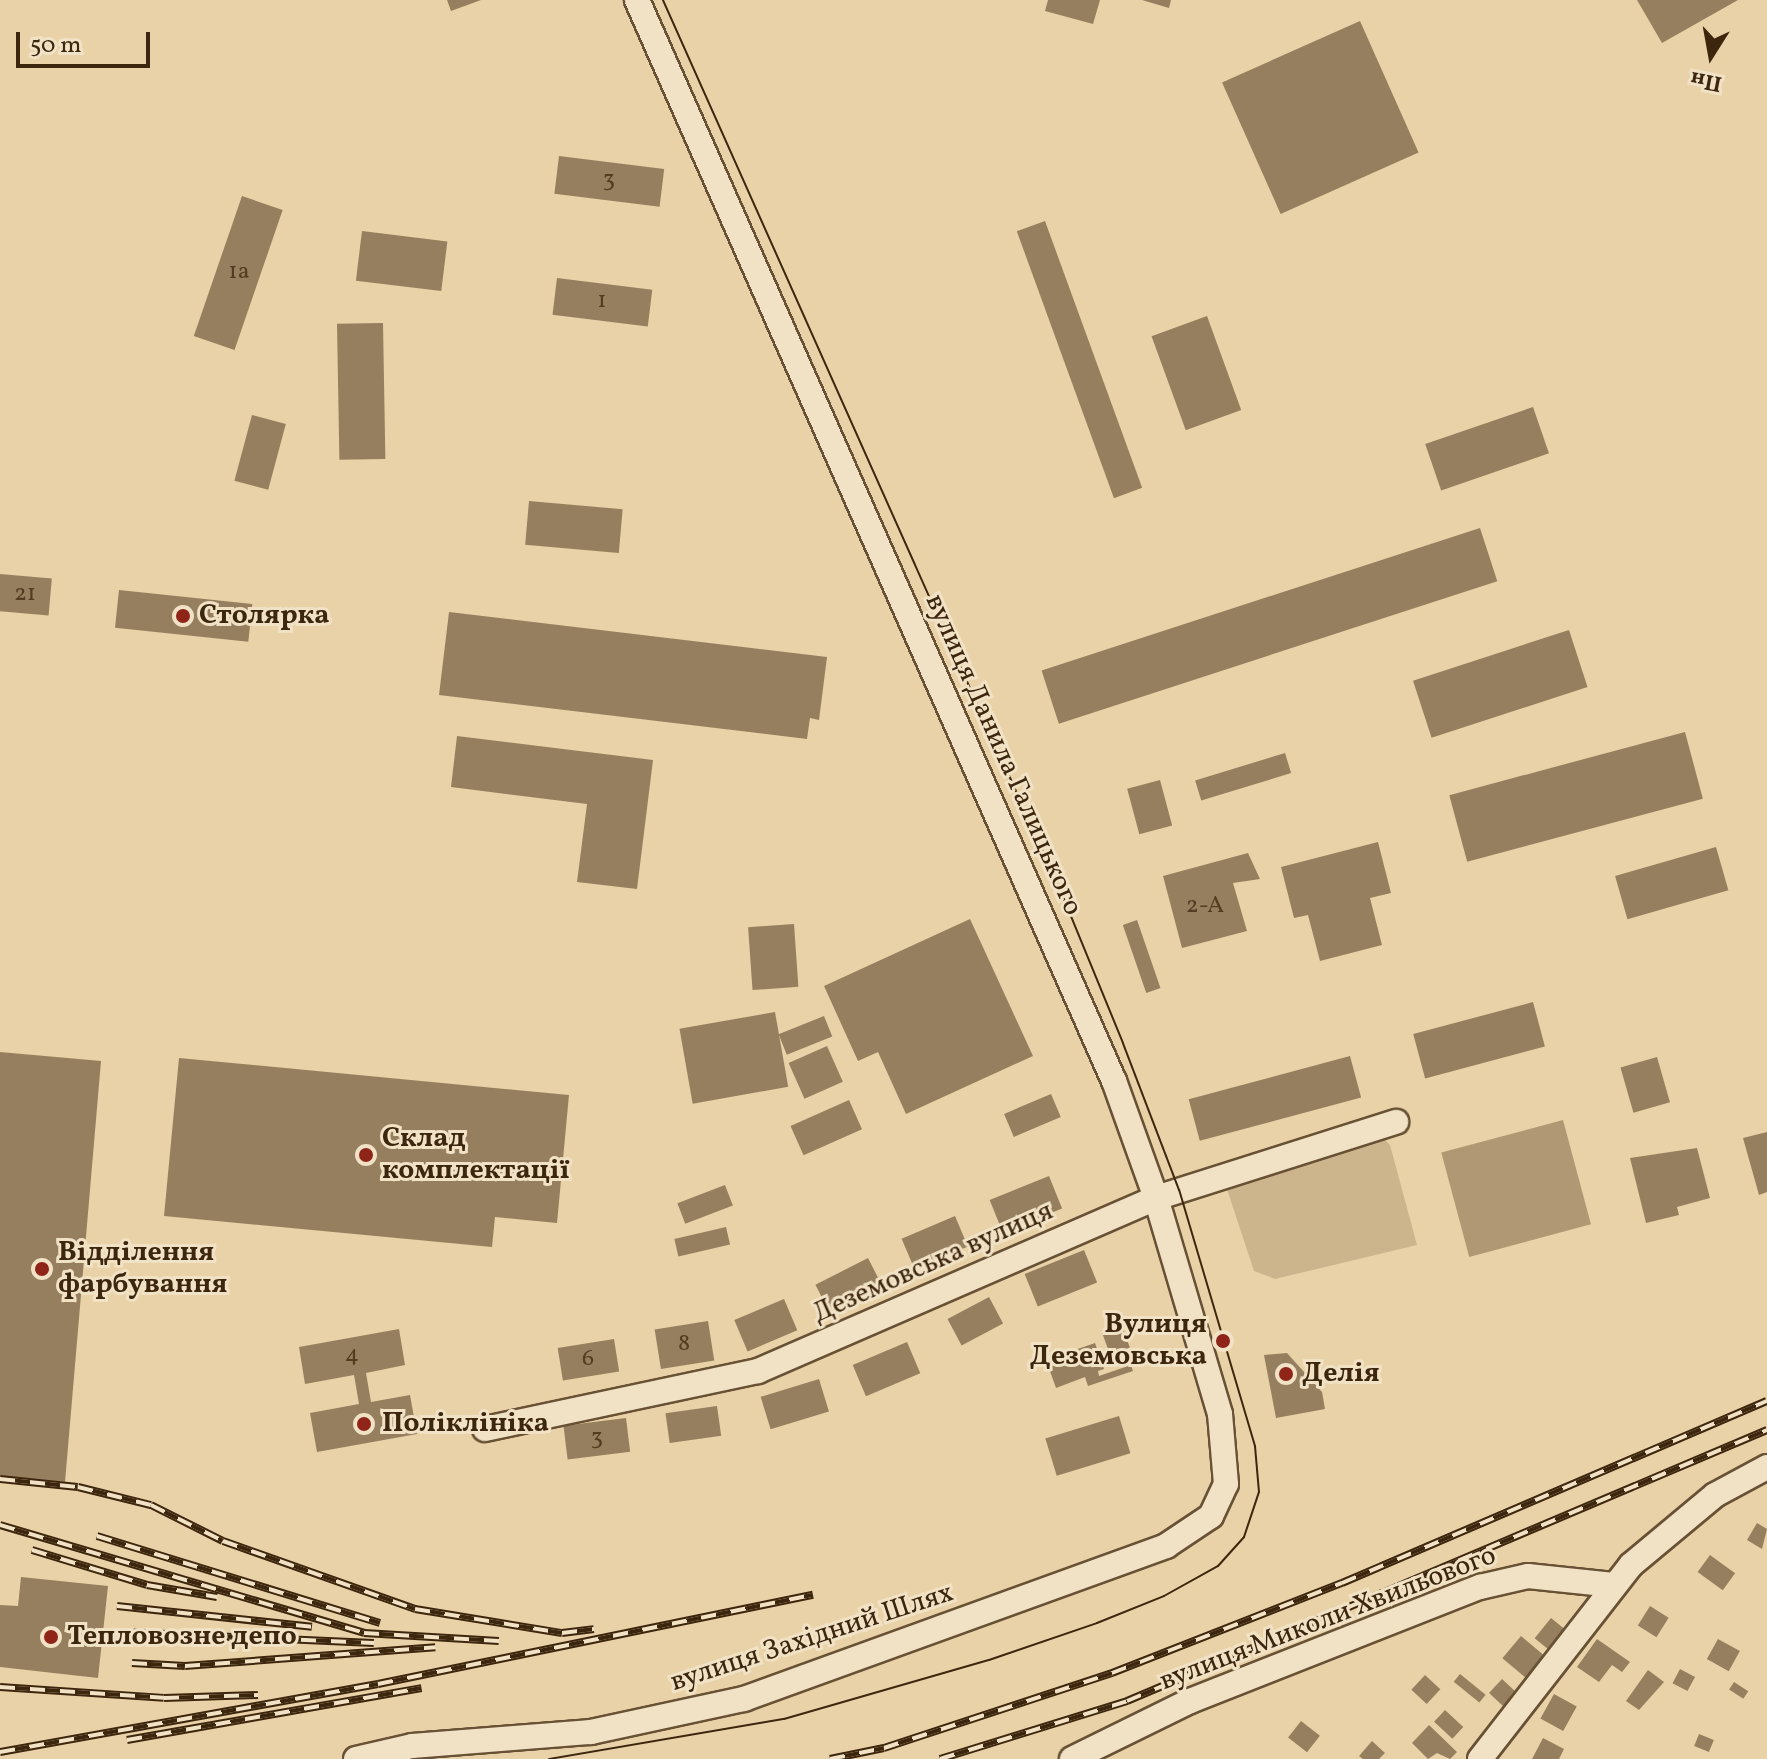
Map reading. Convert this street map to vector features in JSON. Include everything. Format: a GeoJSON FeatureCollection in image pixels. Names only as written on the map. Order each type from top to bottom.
{"type":"FeatureCollection","features":[{"type":"Feature","properties":{"kind":"street","name":"вулиця Данила Галицького"},"geometry":{"type":"LineString","coordinates":[[637,0],[1114,1081],[1156,1198],[1220,1414],[1228,1458],[1218,1507],[1180,1539]]}},
{"type":"Feature","properties":{"kind":"street","name":"Деземовська вулиця"},"geometry":{"type":"LineString","coordinates":[[485,1429],[758,1371],[1156,1198],[1396,1122]]}},
{"type":"Feature","properties":{"kind":"street"},"geometry":{"type":"LineString","coordinates":[[1480,1759],[1614,1585],[1715,1495],[1767,1467]]}},
{"type":"Feature","properties":{"kind":"street","name":"вулиця Західний Шлях"},"geometry":{"type":"LineString","coordinates":[[356,1759],[412,1746],[560,1737],[714,1707],[803,1679],[1180,1539]]}},
{"type":"Feature","properties":{"kind":"street","name":"вулиця Миколи Хвильового"},"geometry":{"type":"LineString","coordinates":[[1072,1759],[1190,1701],[1480,1587],[1528,1576],[1614,1585]]}},
{"type":"Feature","properties":{"kind":"shaded area"},"geometry":{"type":"Polygon","coordinates":[[[1563,1120],[1591,1224],[1469,1257],[1441,1153],[1563,1120]]]}},
{"type":"Feature","properties":{"kind":"shaded area"},"geometry":{"type":"Polygon","coordinates":[[[1380,1135],[1390,1145],[1417,1245],[1275,1279],[1254,1271],[1224,1180],[1380,1135]]]}},
{"type":"Feature","properties":{"kind":"building"},"geometry":{"type":"Polygon","coordinates":[[[447,0],[481,0],[451,11],[447,0]]]}},
{"type":"Feature","properties":{"kind":"building"},"geometry":{"type":"Polygon","coordinates":[[[1048,0],[1100,0],[1093,24],[1045,11],[1048,0]]]}},
{"type":"Feature","properties":{"kind":"building"},"geometry":{"type":"Polygon","coordinates":[[[1142,0],[1171,0],[1169,8],[1142,0]]]}},
{"type":"Feature","properties":{"kind":"building"},"geometry":{"type":"Polygon","coordinates":[[[1637,0],[1738,0],[1662,43],[1637,0]]]}},
{"type":"Feature","properties":{"kind":"building"},"geometry":{"type":"Polygon","coordinates":[[[1360,21],[1419,153],[1281,214],[1222,82],[1360,21]]]}},
{"type":"Feature","properties":{"kind":"building"},"geometry":{"type":"Polygon","coordinates":[[[559,156],[664,169],[660,207],[554,194],[559,156]]]}},
{"type":"Feature","properties":{"kind":"building"},"geometry":{"type":"Polygon","coordinates":[[[242,196],[283,210],[234,350],[194,336],[242,196]]]}},
{"type":"Feature","properties":{"kind":"building"},"geometry":{"type":"Polygon","coordinates":[[[1045,221],[1142,488],[1114,498],[1017,231],[1045,221]]]}},
{"type":"Feature","properties":{"kind":"building"},"geometry":{"type":"Polygon","coordinates":[[[362,231],[447,241],[441,291],[356,281],[362,231]]]}},
{"type":"Feature","properties":{"kind":"building"},"geometry":{"type":"Polygon","coordinates":[[[557,278],[652,290],[648,326],[552,315],[557,278]]]}},
{"type":"Feature","properties":{"kind":"building"},"geometry":{"type":"Polygon","coordinates":[[[1207,316],[1241,410],[1186,430],[1152,336],[1207,316]]]}},
{"type":"Feature","properties":{"kind":"building"},"geometry":{"type":"Polygon","coordinates":[[[383,323],[385,459],[339,460],[337,324],[383,323]]]}},
{"type":"Feature","properties":{"kind":"building"},"geometry":{"type":"Polygon","coordinates":[[[1533,407],[1549,453],[1441,490],[1425,444],[1533,407]]]}},
{"type":"Feature","properties":{"kind":"building"},"geometry":{"type":"Polygon","coordinates":[[[252,415],[286,424],[268,490],[234,481],[252,415]]]}},
{"type":"Feature","properties":{"kind":"building"},"geometry":{"type":"Polygon","coordinates":[[[529,501],[623,509],[619,553],[525,545],[529,501]]]}},
{"type":"Feature","properties":{"kind":"building"},"geometry":{"type":"Polygon","coordinates":[[[1480,528],[1497,581],[1059,724],[1042,670],[1480,528]]]}},
{"type":"Feature","properties":{"kind":"building"},"geometry":{"type":"Polygon","coordinates":[[[0,574],[52,579],[49,615],[0,611],[0,574]]]}},
{"type":"Feature","properties":{"kind":"building","name":"Столярка"},"geometry":{"type":"Polygon","coordinates":[[[119,590],[252,604],[248,642],[115,628],[119,590]]]}},
{"type":"Feature","properties":{"kind":"building"},"geometry":{"type":"Polygon","coordinates":[[[449,612],[827,657],[819,720],[810,718],[807,739],[439,695],[449,612]]]}},
{"type":"Feature","properties":{"kind":"building"},"geometry":{"type":"Polygon","coordinates":[[[1569,630],[1588,687],[1432,738],[1413,681],[1569,630]]]}},
{"type":"Feature","properties":{"kind":"building"},"geometry":{"type":"Polygon","coordinates":[[[1685,732],[1703,799],[1467,862],[1449,795],[1685,732]]]}},
{"type":"Feature","properties":{"kind":"building"},"geometry":{"type":"Polygon","coordinates":[[[457,736],[653,760],[637,889],[577,882],[587,804],[451,787],[457,736]]]}},
{"type":"Feature","properties":{"kind":"building"},"geometry":{"type":"Polygon","coordinates":[[[1285,753],[1291,773],[1201,801],[1195,780],[1285,753]]]}},
{"type":"Feature","properties":{"kind":"building"},"geometry":{"type":"Polygon","coordinates":[[[1160,780],[1172,825],[1139,834],[1127,789],[1160,780]]]}},
{"type":"Feature","properties":{"kind":"building"},"geometry":{"type":"Polygon","coordinates":[[[1378,842],[1391,893],[1370,898],[1382,945],[1320,961],[1308,915],[1294,918],[1281,867],[1378,842]]]}},
{"type":"Feature","properties":{"kind":"building"},"geometry":{"type":"Polygon","coordinates":[[[1716,847],[1728,890],[1627,919],[1615,876],[1716,847]]]}},
{"type":"Feature","properties":{"kind":"building"},"geometry":{"type":"Polygon","coordinates":[[[1248,853],[1260,879],[1233,883],[1247,931],[1182,948],[1163,876],[1248,853]]]}},
{"type":"Feature","properties":{"kind":"building"},"geometry":{"type":"Polygon","coordinates":[[[970,919],[1033,1056],[906,1114],[878,1052],[858,1061],[824,986],[970,919]]]}},
{"type":"Feature","properties":{"kind":"building"},"geometry":{"type":"Polygon","coordinates":[[[1137,920],[1160,988],[1146,993],[1123,925],[1137,920]]]}},
{"type":"Feature","properties":{"kind":"building"},"geometry":{"type":"Polygon","coordinates":[[[794,924],[798,987],[753,990],[748,927],[794,924]]]}},
{"type":"Feature","properties":{"kind":"building"},"geometry":{"type":"Polygon","coordinates":[[[1533,1002],[1545,1046],[1425,1079],[1413,1034],[1533,1002]]]}},
{"type":"Feature","properties":{"kind":"building"},"geometry":{"type":"Polygon","coordinates":[[[775,1012],[788,1087],[693,1104],[679,1029],[775,1012]]]}},
{"type":"Feature","properties":{"kind":"building"},"geometry":{"type":"Polygon","coordinates":[[[824,1016],[832,1036],[787,1055],[779,1034],[824,1016]]]}},
{"type":"Feature","properties":{"kind":"building"},"geometry":{"type":"Polygon","coordinates":[[[827,1046],[843,1082],[804,1099],[789,1063],[827,1046]]]}},
{"type":"Feature","properties":{"kind":"building","name":"Відділення фарбування"},"geometry":{"type":"Polygon","coordinates":[[[0,1052],[101,1061],[65,1482],[0,1476],[0,1052]]]}},
{"type":"Feature","properties":{"kind":"building"},"geometry":{"type":"Polygon","coordinates":[[[1350,1056],[1361,1098],[1200,1141],[1189,1099],[1350,1056]]]}},
{"type":"Feature","properties":{"kind":"building"},"geometry":{"type":"Polygon","coordinates":[[[1657,1057],[1670,1102],[1633,1113],[1620,1067],[1657,1057]]]}},
{"type":"Feature","properties":{"kind":"building","name":"Склад комплектації"},"geometry":{"type":"Polygon","coordinates":[[[179,1058],[569,1095],[557,1223],[495,1217],[492,1247],[164,1216],[179,1058]]]}},
{"type":"Feature","properties":{"kind":"building"},"geometry":{"type":"Polygon","coordinates":[[[1051,1094],[1061,1117],[1014,1137],[1004,1114],[1051,1094]]]}},
{"type":"Feature","properties":{"kind":"building"},"geometry":{"type":"Polygon","coordinates":[[[849,1100],[862,1129],[804,1155],[791,1126],[849,1100]]]}},
{"type":"Feature","properties":{"kind":"building"},"geometry":{"type":"Polygon","coordinates":[[[1767,1132],[1767,1192],[1759,1195],[1743,1138],[1767,1132]]]}},
{"type":"Feature","properties":{"kind":"building"},"geometry":{"type":"Polygon","coordinates":[[[1697,1148],[1710,1198],[1677,1207],[1679,1215],[1646,1223],[1630,1158],[1697,1148]]]}},
{"type":"Feature","properties":{"kind":"building"},"geometry":{"type":"Polygon","coordinates":[[[1049,1176],[1062,1208],[1003,1232],[990,1200],[1049,1176]]]}},
{"type":"Feature","properties":{"kind":"building"},"geometry":{"type":"Polygon","coordinates":[[[725,1185],[733,1206],[685,1224],[677,1203],[725,1185]]]}},
{"type":"Feature","properties":{"kind":"building"},"geometry":{"type":"Polygon","coordinates":[[[955,1216],[968,1246],[915,1269],[902,1239],[955,1216]]]}},
{"type":"Feature","properties":{"kind":"building"},"geometry":{"type":"Polygon","coordinates":[[[726,1227],[730,1245],[678,1256],[674,1239],[726,1227]]]}},
{"type":"Feature","properties":{"kind":"building"},"geometry":{"type":"Polygon","coordinates":[[[1084,1250],[1097,1282],[1038,1306],[1025,1274],[1084,1250]]]}},
{"type":"Feature","properties":{"kind":"building"},"geometry":{"type":"Polygon","coordinates":[[[868,1258],[883,1287],[830,1314],[815,1285],[868,1258]]]}},
{"type":"Feature","properties":{"kind":"building"},"geometry":{"type":"Polygon","coordinates":[[[989,1297],[1003,1323],[962,1346],[948,1319],[989,1297]]]}},
{"type":"Feature","properties":{"kind":"building"},"geometry":{"type":"Polygon","coordinates":[[[784,1299],[797,1330],[748,1351],[734,1320],[784,1299]]]}},
{"type":"Feature","properties":{"kind":"building"},"geometry":{"type":"Polygon","coordinates":[[[708,1321],[714,1361],[661,1369],[655,1329],[708,1321]]]}},
{"type":"Feature","properties":{"kind":"building"},"geometry":{"type":"Polygon","coordinates":[[[1122,1326],[1130,1348],[1110,1355],[1102,1333],[1122,1326]]]}},
{"type":"Feature","properties":{"kind":"building"},"geometry":{"type":"Polygon","coordinates":[[[399,1329],[405,1365],[366,1373],[371,1402],[410,1395],[417,1434],[317,1452],[310,1413],[359,1404],[354,1375],[305,1384],[299,1347],[399,1329]]]}},
{"type":"Feature","properties":{"kind":"building"},"geometry":{"type":"Polygon","coordinates":[[[614,1339],[619,1372],[563,1381],[558,1348],[614,1339]]]}},
{"type":"Feature","properties":{"kind":"building"},"geometry":{"type":"Polygon","coordinates":[[[907,1342],[920,1373],[866,1396],[853,1365],[907,1342]]]}},
{"type":"Feature","properties":{"kind":"building"},"geometry":{"type":"Polygon","coordinates":[[[1095,1343],[1104,1369],[1098,1371],[1099,1376],[1131,1365],[1133,1371],[1088,1386],[1085,1377],[1056,1388],[1046,1360],[1095,1343]]]}},
{"type":"Feature","properties":{"kind":"building","name":"Делія"},"geometry":{"type":"Polygon","coordinates":[[[1287,1353],[1322,1392],[1325,1409],[1276,1418],[1264,1355],[1287,1353]]]}},
{"type":"Feature","properties":{"kind":"building"},"geometry":{"type":"Polygon","coordinates":[[[819,1379],[829,1412],[771,1429],[761,1397],[819,1379]]]}},
{"type":"Feature","properties":{"kind":"building"},"geometry":{"type":"Polygon","coordinates":[[[717,1406],[721,1436],[670,1443],[666,1413],[717,1406]]]}},
{"type":"Feature","properties":{"kind":"building"},"geometry":{"type":"Polygon","coordinates":[[[1119,1416],[1130,1453],[1057,1476],[1045,1439],[1119,1416]]]}},
{"type":"Feature","properties":{"kind":"building"},"geometry":{"type":"Polygon","coordinates":[[[626,1418],[630,1452],[568,1459],[563,1426],[626,1418]]]}},
{"type":"Feature","properties":{"kind":"building"},"geometry":{"type":"Polygon","coordinates":[[[1757,1523],[1767,1529],[1762,1549],[1747,1540],[1757,1523]]]}},
{"type":"Feature","properties":{"kind":"building"},"geometry":{"type":"Polygon","coordinates":[[[1710,1555],[1735,1573],[1723,1590],[1698,1572],[1710,1555]]]}},
{"type":"Feature","properties":{"kind":"building","name":"Тепловозне депо"},"geometry":{"type":"Polygon","coordinates":[[[21,1577],[108,1586],[98,1678],[0,1667],[0,1605],[18,1606],[21,1577]]]}},
{"type":"Feature","properties":{"kind":"building"},"geometry":{"type":"Polygon","coordinates":[[[1650,1606],[1669,1618],[1656,1637],[1638,1626],[1650,1606]]]}},
{"type":"Feature","properties":{"kind":"building"},"geometry":{"type":"Polygon","coordinates":[[[1551,1618],[1567,1631],[1551,1651],[1535,1638],[1551,1618]]]}},
{"type":"Feature","properties":{"kind":"building"},"geometry":{"type":"Polygon","coordinates":[[[1521,1636],[1545,1656],[1526,1678],[1502,1658],[1521,1636]]]}},
{"type":"Feature","properties":{"kind":"building"},"geometry":{"type":"Polygon","coordinates":[[[1597,1639],[1630,1662],[1622,1672],[1612,1665],[1599,1682],[1577,1667],[1597,1639]]]}},
{"type":"Feature","properties":{"kind":"building"},"geometry":{"type":"Polygon","coordinates":[[[1718,1639],[1740,1651],[1729,1671],[1707,1659],[1718,1639]]]}},
{"type":"Feature","properties":{"kind":"building"},"geometry":{"type":"Polygon","coordinates":[[[1680,1669],[1695,1677],[1687,1691],[1672,1683],[1680,1669]]]}},
{"type":"Feature","properties":{"kind":"building"},"geometry":{"type":"Polygon","coordinates":[[[1648,1670],[1664,1682],[1639,1710],[1626,1701],[1648,1670]]]}},
{"type":"Feature","properties":{"kind":"building"},"geometry":{"type":"Polygon","coordinates":[[[1460,1674],[1486,1695],[1479,1703],[1454,1682],[1460,1674]]]}},
{"type":"Feature","properties":{"kind":"building"},"geometry":{"type":"Polygon","coordinates":[[[1425,1675],[1440,1689],[1427,1704],[1411,1690],[1425,1675]]]}},
{"type":"Feature","properties":{"kind":"building"},"geometry":{"type":"Polygon","coordinates":[[[1502,1679],[1518,1694],[1505,1708],[1489,1693],[1502,1679]]]}},
{"type":"Feature","properties":{"kind":"building"},"geometry":{"type":"Polygon","coordinates":[[[1734,1682],[1748,1691],[1743,1699],[1729,1690],[1734,1682]]]}},
{"type":"Feature","properties":{"kind":"building"},"geometry":{"type":"Polygon","coordinates":[[[1554,1694],[1577,1707],[1563,1731],[1540,1718],[1554,1694]]]}},
{"type":"Feature","properties":{"kind":"building"},"geometry":{"type":"Polygon","coordinates":[[[1445,1710],[1463,1727],[1452,1739],[1434,1722],[1445,1710]]]}},
{"type":"Feature","properties":{"kind":"building"},"geometry":{"type":"Polygon","coordinates":[[[1301,1721],[1320,1736],[1307,1752],[1288,1738],[1301,1721]]]}},
{"type":"Feature","properties":{"kind":"building"},"geometry":{"type":"Polygon","coordinates":[[[1429,1725],[1457,1752],[1450,1759],[1437,1753],[1428,1759],[1412,1743],[1429,1725]]]}},
{"type":"Feature","properties":{"kind":"building"},"geometry":{"type":"Polygon","coordinates":[[[1699,1734],[1714,1740],[1709,1752],[1694,1746],[1699,1734]]]}},
{"type":"Feature","properties":{"kind":"building"},"geometry":{"type":"Polygon","coordinates":[[[1543,1738],[1564,1749],[1559,1759],[1532,1759],[1543,1738]]]}},
{"type":"Feature","properties":{"kind":"building"},"geometry":{"type":"Polygon","coordinates":[[[1372,1741],[1385,1753],[1379,1759],[1363,1759],[1359,1756],[1372,1741]]]}},
{"type":"Feature","properties":{"kind":"tram line"},"geometry":{"type":"LineString","coordinates":[[549,1759],[784,1719],[989,1660],[1097,1623],[1164,1596],[1218,1566],[1244,1537],[1259,1492],[1255,1446],[1179,1190],[1123,1043],[1061,892],[663,0]]}},
{"type":"Feature","properties":{"kind":"railway"},"geometry":{"type":"LineString","coordinates":[[830,1759],[884,1748],[1112,1673],[1342,1583],[1767,1401]]}},
{"type":"Feature","properties":{"kind":"railway"},"geometry":{"type":"LineString","coordinates":[[940,1759],[1127,1701],[1767,1430]]}},
{"type":"Feature","properties":{"kind":"railway"},"geometry":{"type":"LineString","coordinates":[[0,1479],[78,1487],[151,1505],[223,1541],[415,1609],[562,1633],[594,1629]]}},
{"type":"Feature","properties":{"kind":"railway"},"geometry":{"type":"LineString","coordinates":[[0,1525],[364,1633],[499,1641]]}},
{"type":"Feature","properties":{"kind":"railway"},"geometry":{"type":"LineString","coordinates":[[97,1536],[380,1623]]}},
{"type":"Feature","properties":{"kind":"railway"},"geometry":{"type":"LineString","coordinates":[[32,1550],[147,1585],[217,1597]]}},
{"type":"Feature","properties":{"kind":"railway"},"geometry":{"type":"LineString","coordinates":[[0,1752],[378,1684],[813,1595]]}},
{"type":"Feature","properties":{"kind":"railway"},"geometry":{"type":"LineString","coordinates":[[117,1606],[312,1627]]}},
{"type":"Feature","properties":{"kind":"railway"},"geometry":{"type":"LineString","coordinates":[[121,1632],[374,1643]]}},
{"type":"Feature","properties":{"kind":"railway"},"geometry":{"type":"LineString","coordinates":[[132,1663],[185,1666],[435,1647]]}},
{"type":"Feature","properties":{"kind":"railway"},"geometry":{"type":"LineString","coordinates":[[0,1687],[164,1698],[258,1695]]}},
{"type":"Feature","properties":{"kind":"railway"},"geometry":{"type":"LineString","coordinates":[[127,1740],[421,1688]]}},
{"type":"Feature","properties":{"kind":"place","name":"Столярка"},"geometry":{"type":"Point","coordinates":[183,616]}},
{"type":"Feature","properties":{"kind":"place","name":"Склад комплектації"},"geometry":{"type":"Point","coordinates":[366,1155]}},
{"type":"Feature","properties":{"kind":"place","name":"Відділення фарбування"},"geometry":{"type":"Point","coordinates":[42,1269]}},
{"type":"Feature","properties":{"kind":"place","name":"Вулиця Деземовська"},"geometry":{"type":"Point","coordinates":[1223,1341]}},
{"type":"Feature","properties":{"kind":"place","name":"Делія"},"geometry":{"type":"Point","coordinates":[1286,1374]}},
{"type":"Feature","properties":{"kind":"place","name":"Поліклініка"},"geometry":{"type":"Point","coordinates":[364,1424]}},
{"type":"Feature","properties":{"kind":"place","name":"Тепловозне депо"},"geometry":{"type":"Point","coordinates":[51,1637]}}]}
